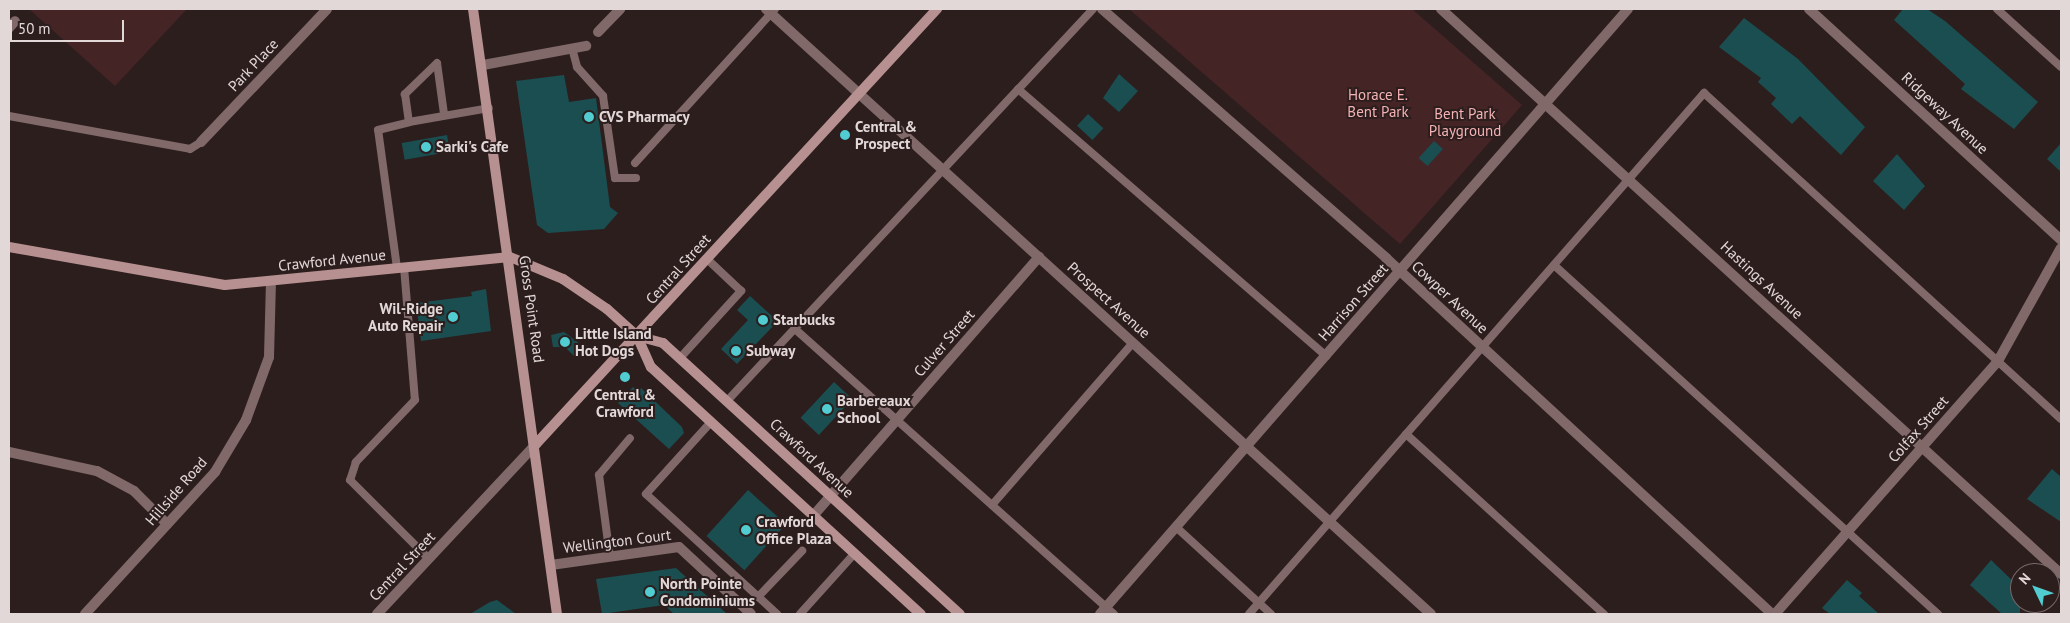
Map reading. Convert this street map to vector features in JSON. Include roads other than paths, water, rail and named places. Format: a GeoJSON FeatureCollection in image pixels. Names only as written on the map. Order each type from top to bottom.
{"type":"FeatureCollection","features":[{"type":"Feature","properties":{"kind":"main road","name":"Gross Point Road"},"geometry":{"type":"LineString","coordinates":[[473,9],[483,65],[536,444],[557,614]]}},
{"type":"Feature","properties":{"kind":"main road","name":"Central Street"},"geometry":{"type":"LineString","coordinates":[[536,444],[937,9]]}},
{"type":"Feature","properties":{"kind":"main road","name":"Crawford Avenue"},"geometry":{"type":"LineString","coordinates":[[9,248],[225,285],[510,257],[563,279],[637,336],[663,343],[960,614]]}},
{"type":"Feature","properties":{"kind":"main road","name":"Crawford Avenue"},"geometry":{"type":"LineString","coordinates":[[637,336],[652,367],[921,614]]}},
{"type":"Feature","properties":{"kind":"street","name":"Park Place"},"geometry":{"type":"LineString","coordinates":[[201,142],[327,9]]}},
{"type":"Feature","properties":{"kind":"street"},"geometry":{"type":"LineString","coordinates":[[598,32],[620,9]]}},
{"type":"Feature","properties":{"kind":"street","name":"Cowper Avenue"},"geometry":{"type":"LineString","coordinates":[[1102,9],[1400,271],[1774,614]]}},
{"type":"Feature","properties":{"kind":"street","name":"Hastings Avenue"},"geometry":{"type":"LineString","coordinates":[[1441,9],[1548,102],[1921,448],[2061,574]]}},
{"type":"Feature","properties":{"kind":"street","name":"Harrison Street"},"geometry":{"type":"LineString","coordinates":[[1107,612],[1176,527],[1628,9]]}},
{"type":"Feature","properties":{"kind":"street","name":"Ridgeway Avenue"},"geometry":{"type":"LineString","coordinates":[[1809,9],[2061,240]]}},
{"type":"Feature","properties":{"kind":"street","name":"Prospect Avenue"},"geometry":{"type":"LineString","coordinates":[[771,10],[858,93],[1431,614]]}},
{"type":"Feature","properties":{"kind":"street"},"geometry":{"type":"LineString","coordinates":[[483,65],[586,46]]}},
{"type":"Feature","properties":{"kind":"street","name":"Colfax Street"},"geometry":{"type":"LineString","coordinates":[[1774,614],[1998,361],[2061,248]]}},
{"type":"Feature","properties":{"kind":"street","name":"Culver Street"},"geometry":{"type":"LineString","coordinates":[[813,516],[1038,257]]}},
{"type":"Feature","properties":{"kind":"street","name":"Hillside Road"},"geometry":{"type":"LineString","coordinates":[[85,614],[215,472],[246,420],[270,357],[271,281]]}},
{"type":"Feature","properties":{"kind":"street","name":"Central Street"},"geometry":{"type":"LineString","coordinates":[[377,614],[536,444]]}},
{"type":"Feature","properties":{"kind":"street"},"geometry":{"type":"LineString","coordinates":[[9,452],[97,471],[134,491],[168,524]]}},
{"type":"Feature","properties":{"kind":"street","name":"Wellington Court"},"geometry":{"type":"LineString","coordinates":[[551,565],[679,547],[751,614]]}},
{"type":"Feature","properties":{"kind":"lane"},"geometry":{"type":"LineString","coordinates":[[727,401],[1093,9]]}},
{"type":"Feature","properties":{"kind":"lane"},"geometry":{"type":"LineString","coordinates":[[1997,9],[2061,67]]}},
{"type":"Feature","properties":{"kind":"lane"},"geometry":{"type":"LineString","coordinates":[[635,163],[771,10]]}},
{"type":"Feature","properties":{"kind":"lane"},"geometry":{"type":"LineString","coordinates":[[572,48],[577,67],[603,96],[614,178],[636,178]]}},
{"type":"Feature","properties":{"kind":"lane"},"geometry":{"type":"LineString","coordinates":[[409,122],[405,94],[437,63],[444,114]]}},
{"type":"Feature","properties":{"kind":"lane"},"geometry":{"type":"LineString","coordinates":[[1018,89],[1326,356]]}},
{"type":"Feature","properties":{"kind":"lane"},"geometry":{"type":"LineString","coordinates":[[1249,614],[1704,93],[2061,419]]}},
{"type":"Feature","properties":{"kind":"lane"},"geometry":{"type":"LineString","coordinates":[[429,559],[350,480],[356,462],[415,400],[400,267],[378,130],[444,114],[489,108]]}},
{"type":"Feature","properties":{"kind":"lane"},"geometry":{"type":"LineString","coordinates":[[9,116],[190,149],[201,142]]}},
{"type":"Feature","properties":{"kind":"lane"},"geometry":{"type":"LineString","coordinates":[[680,358],[742,291],[707,259]]}},
{"type":"Feature","properties":{"kind":"lane"},"geometry":{"type":"LineString","coordinates":[[1554,264],[1938,614]]}},
{"type":"Feature","properties":{"kind":"lane"},"geometry":{"type":"LineString","coordinates":[[795,329],[1107,612]]}},
{"type":"Feature","properties":{"kind":"lane"},"geometry":{"type":"LineString","coordinates":[[992,506],[1133,343]]}},
{"type":"Feature","properties":{"kind":"lane"},"geometry":{"type":"LineString","coordinates":[[710,422],[646,494],[777,614]]}},
{"type":"Feature","properties":{"kind":"lane"},"geometry":{"type":"LineString","coordinates":[[1406,434],[1604,614]]}},
{"type":"Feature","properties":{"kind":"lane"},"geometry":{"type":"LineString","coordinates":[[610,557],[599,475],[630,438]]}},
{"type":"Feature","properties":{"kind":"lane"},"geometry":{"type":"LineString","coordinates":[[1176,527],[1271,614]]}},
{"type":"Feature","properties":{"kind":"lane"},"geometry":{"type":"LineString","coordinates":[[758,596],[802,551]]}},
{"type":"Feature","properties":{"kind":"lane"},"geometry":{"type":"LineString","coordinates":[[800,614],[854,554]]}},
{"type":"Feature","properties":{"kind":"place","name":"CVS Pharmacy"},"geometry":{"type":"Point","coordinates":[589,117]}},
{"type":"Feature","properties":{"kind":"place","name":"Central & Prospect"},"geometry":{"type":"Point","coordinates":[845,135]}},
{"type":"Feature","properties":{"kind":"place","name":"Sarki's Cafe"},"geometry":{"type":"Point","coordinates":[426,147]}},
{"type":"Feature","properties":{"kind":"place","name":"Wil-Ridge Auto Repair"},"geometry":{"type":"Point","coordinates":[453,317]}},
{"type":"Feature","properties":{"kind":"place","name":"Starbucks"},"geometry":{"type":"Point","coordinates":[763,320]}},
{"type":"Feature","properties":{"kind":"place","name":"Little Island Hot Dogs"},"geometry":{"type":"Point","coordinates":[565,342]}},
{"type":"Feature","properties":{"kind":"place","name":"Subway"},"geometry":{"type":"Point","coordinates":[736,351]}},
{"type":"Feature","properties":{"kind":"place","name":"Central & Crawford"},"geometry":{"type":"Point","coordinates":[625,377]}},
{"type":"Feature","properties":{"kind":"place","name":"Barbereaux School"},"geometry":{"type":"Point","coordinates":[827,409]}},
{"type":"Feature","properties":{"kind":"place","name":"Crawford Office Plaza"},"geometry":{"type":"Point","coordinates":[746,530]}},
{"type":"Feature","properties":{"kind":"place","name":"North Pointe Condominiums"},"geometry":{"type":"Point","coordinates":[650,592]}},
{"type":"Feature","properties":{"kind":"park label","name":"Horace E. Bent Park"},"geometry":{"type":"Point","coordinates":[1378,102]}},
{"type":"Feature","properties":{"kind":"park label","name":"Bent Park Playground"},"geometry":{"type":"Point","coordinates":[1465,122]}}]}
